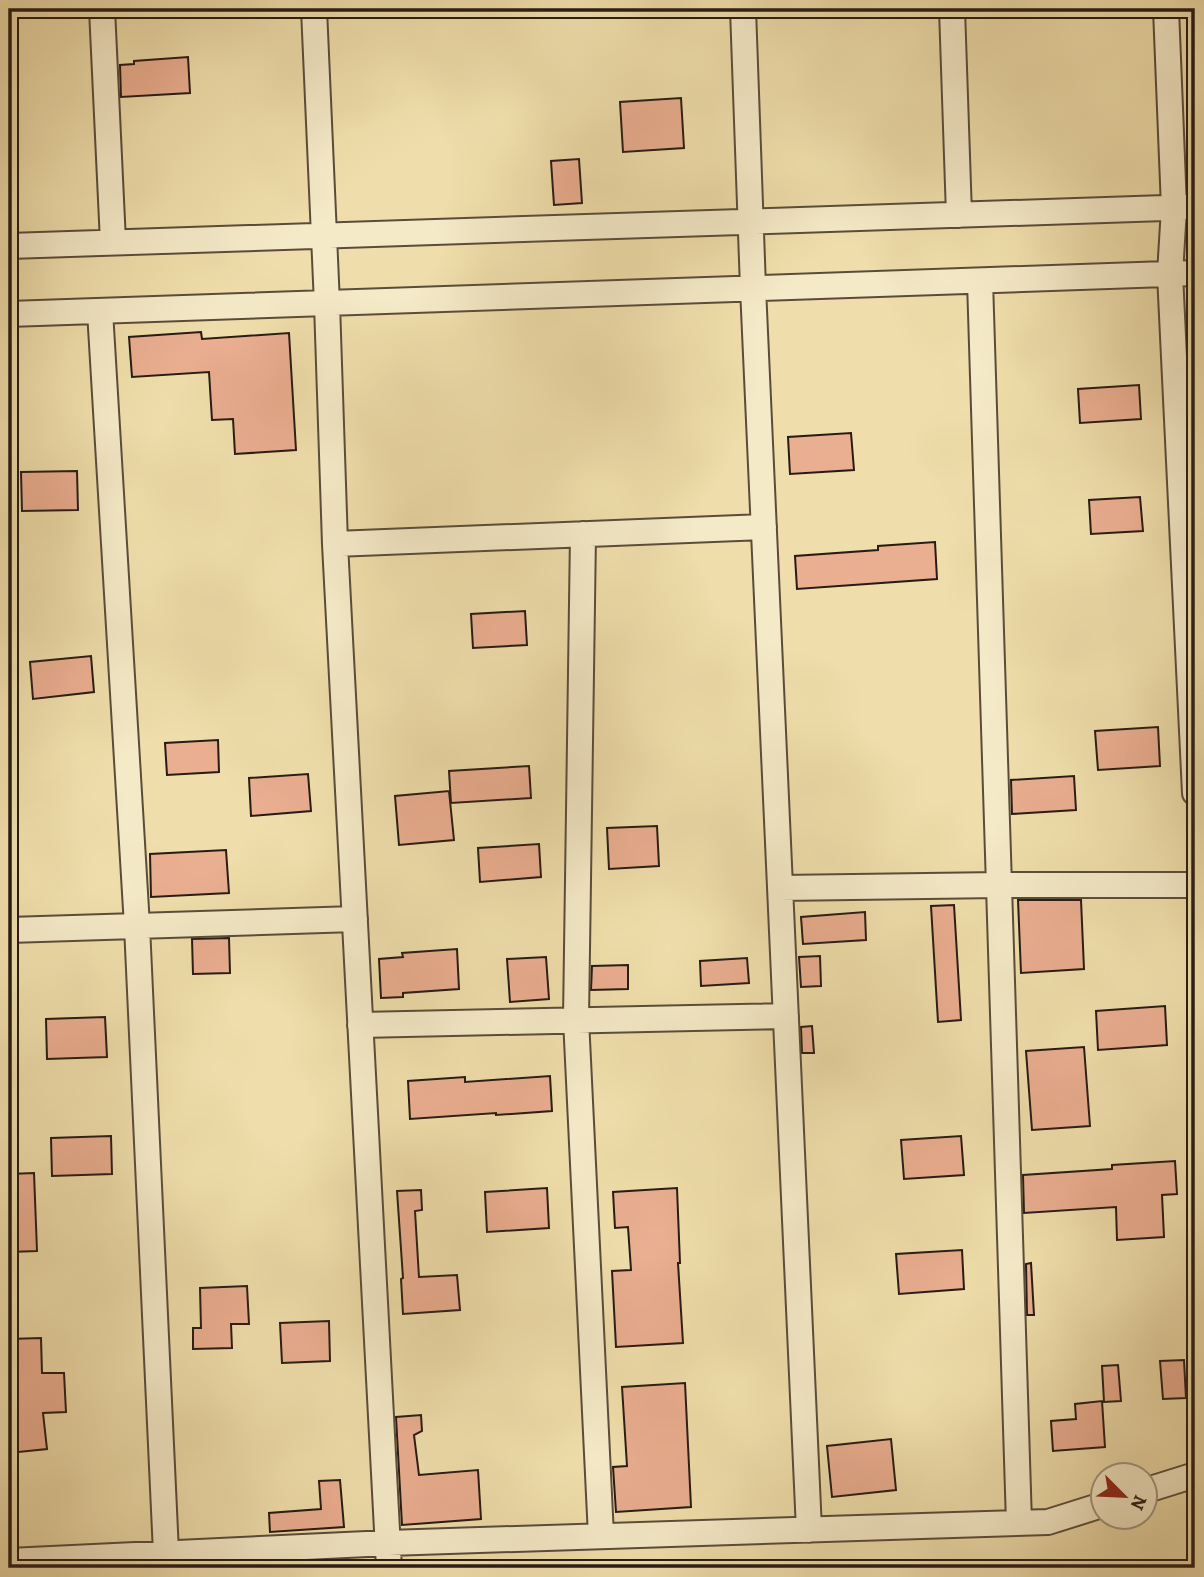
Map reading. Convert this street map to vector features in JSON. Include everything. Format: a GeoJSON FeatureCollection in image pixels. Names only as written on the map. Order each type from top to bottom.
{"type":"FeatureCollection","features":[{"type":"Feature","properties":{"kind":"street"},"geometry":{"type":"LineString","coordinates":[[102,9],[113,242]]}},
{"type":"Feature","properties":{"kind":"street"},"geometry":{"type":"LineString","coordinates":[[314,9],[335,544],[389,1568]]}},
{"type":"Feature","properties":{"kind":"street"},"geometry":{"type":"LineString","coordinates":[[743,9],[753,288],[809,1530]]}},
{"type":"Feature","properties":{"kind":"street"},"geometry":{"type":"LineString","coordinates":[[951,9],[959,215]]}},
{"type":"Feature","properties":{"kind":"street"},"geometry":{"type":"LineString","coordinates":[[1166,9],[1184,207],[1170,274],[1195,793]]}},
{"type":"Feature","properties":{"kind":"street"},"geometry":{"type":"LineString","coordinates":[[9,246],[1184,207]]}},
{"type":"Feature","properties":{"kind":"street"},"geometry":{"type":"LineString","coordinates":[[9,314],[1195,273]]}},
{"type":"Feature","properties":{"kind":"street"},"geometry":{"type":"LineString","coordinates":[[980,281],[1020,1523]]}},
{"type":"Feature","properties":{"kind":"street"},"geometry":{"type":"LineString","coordinates":[[100,311],[136,926],[166,1553]]}},
{"type":"Feature","properties":{"kind":"street"},"geometry":{"type":"LineString","coordinates":[[335,544],[764,527]]}},
{"type":"Feature","properties":{"kind":"street"},"geometry":{"type":"LineString","coordinates":[[583,534],[576,1020],[601,1536]]}},
{"type":"Feature","properties":{"kind":"street"},"geometry":{"type":"LineString","coordinates":[[780,888],[1195,885]]}},
{"type":"Feature","properties":{"kind":"street"},"geometry":{"type":"LineString","coordinates":[[9,929],[355,919]]}},
{"type":"Feature","properties":{"kind":"street"},"geometry":{"type":"LineString","coordinates":[[360,1025],[786,1016]]}},
{"type":"Feature","properties":{"kind":"street"},"geometry":{"type":"LineString","coordinates":[[1158,1487],[1195,1475]]}},
{"type":"Feature","properties":{"kind":"street"},"geometry":{"type":"LineString","coordinates":[[9,1561],[388,1543],[1048,1522],[1088,1509]]}},
{"type":"Feature","properties":{"kind":"building"},"geometry":{"type":"Polygon","coordinates":[[[188,57],[190,93],[121,97],[120,65],[134,64],[134,61],[188,57]]]}},
{"type":"Feature","properties":{"kind":"building"},"geometry":{"type":"Polygon","coordinates":[[[681,98],[684,148],[623,152],[620,102],[681,98]]]}},
{"type":"Feature","properties":{"kind":"building"},"geometry":{"type":"Polygon","coordinates":[[[579,159],[582,203],[554,205],[551,161],[579,159]]]}},
{"type":"Feature","properties":{"kind":"building"},"geometry":{"type":"Polygon","coordinates":[[[201,332],[202,339],[289,333],[296,450],[235,454],[233,419],[212,420],[209,372],[132,377],[129,337],[201,332]]]}},
{"type":"Feature","properties":{"kind":"building"},"geometry":{"type":"Polygon","coordinates":[[[1139,385],[1141,419],[1080,423],[1078,389],[1139,385]]]}},
{"type":"Feature","properties":{"kind":"building"},"geometry":{"type":"Polygon","coordinates":[[[851,433],[854,470],[790,474],[788,437],[851,433]]]}},
{"type":"Feature","properties":{"kind":"building"},"geometry":{"type":"Polygon","coordinates":[[[77,471],[78,510],[22,511],[21,472],[77,471]]]}},
{"type":"Feature","properties":{"kind":"building"},"geometry":{"type":"Polygon","coordinates":[[[1140,497],[1143,531],[1091,534],[1089,500],[1140,497]]]}},
{"type":"Feature","properties":{"kind":"building"},"geometry":{"type":"Polygon","coordinates":[[[935,542],[937,579],[797,589],[795,556],[878,550],[878,546],[935,542]]]}},
{"type":"Feature","properties":{"kind":"building"},"geometry":{"type":"Polygon","coordinates":[[[525,611],[527,645],[473,648],[471,614],[525,611]]]}},
{"type":"Feature","properties":{"kind":"building"},"geometry":{"type":"Polygon","coordinates":[[[91,656],[94,692],[33,699],[30,662],[91,656]]]}},
{"type":"Feature","properties":{"kind":"building"},"geometry":{"type":"Polygon","coordinates":[[[1158,727],[1160,766],[1098,770],[1095,731],[1158,727]]]}},
{"type":"Feature","properties":{"kind":"building"},"geometry":{"type":"Polygon","coordinates":[[[218,740],[219,772],[167,775],[165,743],[218,740]]]}},
{"type":"Feature","properties":{"kind":"building"},"geometry":{"type":"Polygon","coordinates":[[[529,766],[531,798],[451,803],[449,771],[529,766]]]}},
{"type":"Feature","properties":{"kind":"building"},"geometry":{"type":"Polygon","coordinates":[[[308,774],[311,811],[251,816],[249,778],[308,774]]]}},
{"type":"Feature","properties":{"kind":"building"},"geometry":{"type":"Polygon","coordinates":[[[1074,776],[1076,810],[1012,814],[1011,780],[1074,776]]]}},
{"type":"Feature","properties":{"kind":"building"},"geometry":{"type":"Polygon","coordinates":[[[449,791],[454,840],[399,845],[395,796],[449,791]]]}},
{"type":"Feature","properties":{"kind":"building"},"geometry":{"type":"Polygon","coordinates":[[[657,826],[659,866],[609,869],[607,828],[657,826]]]}},
{"type":"Feature","properties":{"kind":"building"},"geometry":{"type":"Polygon","coordinates":[[[539,844],[541,877],[480,882],[478,848],[539,844]]]}},
{"type":"Feature","properties":{"kind":"building"},"geometry":{"type":"Polygon","coordinates":[[[226,850],[229,893],[151,897],[150,854],[226,850]]]}},
{"type":"Feature","properties":{"kind":"building"},"geometry":{"type":"Polygon","coordinates":[[[1018,900],[1081,900],[1084,969],[1021,973],[1018,900]]]}},
{"type":"Feature","properties":{"kind":"building"},"geometry":{"type":"Polygon","coordinates":[[[954,905],[961,1020],[938,1022],[931,906],[954,905]]]}},
{"type":"Feature","properties":{"kind":"building"},"geometry":{"type":"Polygon","coordinates":[[[865,912],[866,940],[803,944],[801,917],[865,912]]]}},
{"type":"Feature","properties":{"kind":"building"},"geometry":{"type":"Polygon","coordinates":[[[229,938],[230,973],[193,974],[192,939],[229,938]]]}},
{"type":"Feature","properties":{"kind":"building"},"geometry":{"type":"Polygon","coordinates":[[[457,949],[459,989],[403,993],[403,997],[381,998],[379,959],[403,957],[402,953],[457,949]]]}},
{"type":"Feature","properties":{"kind":"building"},"geometry":{"type":"Polygon","coordinates":[[[820,956],[821,986],[801,987],[799,957],[820,956]]]}},
{"type":"Feature","properties":{"kind":"building"},"geometry":{"type":"Polygon","coordinates":[[[546,957],[549,999],[510,1002],[507,959],[546,957]]]}},
{"type":"Feature","properties":{"kind":"building"},"geometry":{"type":"Polygon","coordinates":[[[747,958],[749,983],[701,986],[700,961],[747,958]]]}},
{"type":"Feature","properties":{"kind":"building"},"geometry":{"type":"Polygon","coordinates":[[[628,965],[628,989],[591,990],[592,966],[628,965]]]}},
{"type":"Feature","properties":{"kind":"building"},"geometry":{"type":"Polygon","coordinates":[[[1165,1006],[1167,1045],[1098,1050],[1096,1011],[1165,1006]]]}},
{"type":"Feature","properties":{"kind":"building"},"geometry":{"type":"Polygon","coordinates":[[[105,1017],[107,1057],[47,1059],[46,1019],[105,1017]]]}},
{"type":"Feature","properties":{"kind":"building"},"geometry":{"type":"Polygon","coordinates":[[[812,1026],[814,1053],[802,1053],[801,1027],[812,1026]]]}},
{"type":"Feature","properties":{"kind":"building"},"geometry":{"type":"Polygon","coordinates":[[[1084,1047],[1090,1126],[1032,1130],[1026,1051],[1084,1047]]]}},
{"type":"Feature","properties":{"kind":"building"},"geometry":{"type":"Polygon","coordinates":[[[550,1076],[552,1111],[410,1119],[408,1081],[465,1077],[465,1082],[550,1076]]]}},
{"type":"Feature","properties":{"kind":"building"},"geometry":{"type":"Polygon","coordinates":[[[111,1136],[112,1174],[52,1176],[51,1138],[111,1136]]]}},
{"type":"Feature","properties":{"kind":"building"},"geometry":{"type":"Polygon","coordinates":[[[961,1136],[964,1175],[904,1179],[901,1140],[961,1136]]]}},
{"type":"Feature","properties":{"kind":"building"},"geometry":{"type":"Polygon","coordinates":[[[1175,1161],[1177,1194],[1162,1195],[1164,1237],[1117,1240],[1116,1207],[1024,1213],[1023,1175],[1112,1169],[1112,1165],[1175,1161]]]}},
{"type":"Feature","properties":{"kind":"building"},"geometry":{"type":"Polygon","coordinates":[[[34,1173],[37,1251],[9,1252],[9,1174],[34,1173]]]}},
{"type":"Feature","properties":{"kind":"building"},"geometry":{"type":"Polygon","coordinates":[[[547,1188],[549,1228],[487,1232],[485,1192],[547,1188]]]}},
{"type":"Feature","properties":{"kind":"building"},"geometry":{"type":"Polygon","coordinates":[[[677,1188],[683,1343],[616,1347],[612,1271],[631,1270],[628,1227],[615,1228],[613,1192],[677,1188]]]}},
{"type":"Feature","properties":{"kind":"building"},"geometry":{"type":"Polygon","coordinates":[[[421,1190],[422,1210],[415,1211],[419,1277],[457,1275],[460,1310],[403,1314],[397,1191],[421,1190]]]}},
{"type":"Feature","properties":{"kind":"building"},"geometry":{"type":"Polygon","coordinates":[[[962,1250],[964,1289],[899,1294],[896,1254],[962,1250]]]}},
{"type":"Feature","properties":{"kind":"building"},"geometry":{"type":"Polygon","coordinates":[[[1031,1263],[1034,1315],[1027,1315],[1026,1264],[1031,1263]]]}},
{"type":"Feature","properties":{"kind":"building"},"geometry":{"type":"Polygon","coordinates":[[[247,1286],[249,1324],[231,1324],[232,1348],[193,1349],[193,1328],[201,1328],[200,1288],[247,1286]]]}},
{"type":"Feature","properties":{"kind":"building"},"geometry":{"type":"Polygon","coordinates":[[[329,1321],[330,1361],[282,1363],[280,1323],[329,1321]]]}},
{"type":"Feature","properties":{"kind":"building"},"geometry":{"type":"Polygon","coordinates":[[[41,1338],[42,1373],[64,1373],[66,1412],[43,1413],[47,1449],[9,1453],[9,1339],[41,1338]]]}},
{"type":"Feature","properties":{"kind":"building"},"geometry":{"type":"Polygon","coordinates":[[[1184,1360],[1186,1398],[1163,1399],[1160,1361],[1184,1360]]]}},
{"type":"Feature","properties":{"kind":"building"},"geometry":{"type":"Polygon","coordinates":[[[1118,1365],[1121,1401],[1104,1402],[1102,1366],[1118,1365]]]}},
{"type":"Feature","properties":{"kind":"building"},"geometry":{"type":"Polygon","coordinates":[[[685,1383],[691,1507],[616,1512],[613,1467],[627,1466],[622,1387],[685,1383]]]}},
{"type":"Feature","properties":{"kind":"building"},"geometry":{"type":"Polygon","coordinates":[[[1102,1401],[1105,1447],[1053,1451],[1051,1421],[1076,1419],[1075,1404],[1102,1401]]]}},
{"type":"Feature","properties":{"kind":"building"},"geometry":{"type":"Polygon","coordinates":[[[421,1415],[422,1431],[414,1435],[419,1475],[478,1470],[481,1519],[402,1525],[396,1417],[421,1415]]]}},
{"type":"Feature","properties":{"kind":"building"},"geometry":{"type":"Polygon","coordinates":[[[891,1439],[896,1490],[832,1497],[827,1446],[891,1439]]]}},
{"type":"Feature","properties":{"kind":"building"},"geometry":{"type":"Polygon","coordinates":[[[340,1480],[344,1527],[270,1532],[269,1513],[321,1509],[319,1481],[340,1480]]]}}]}
